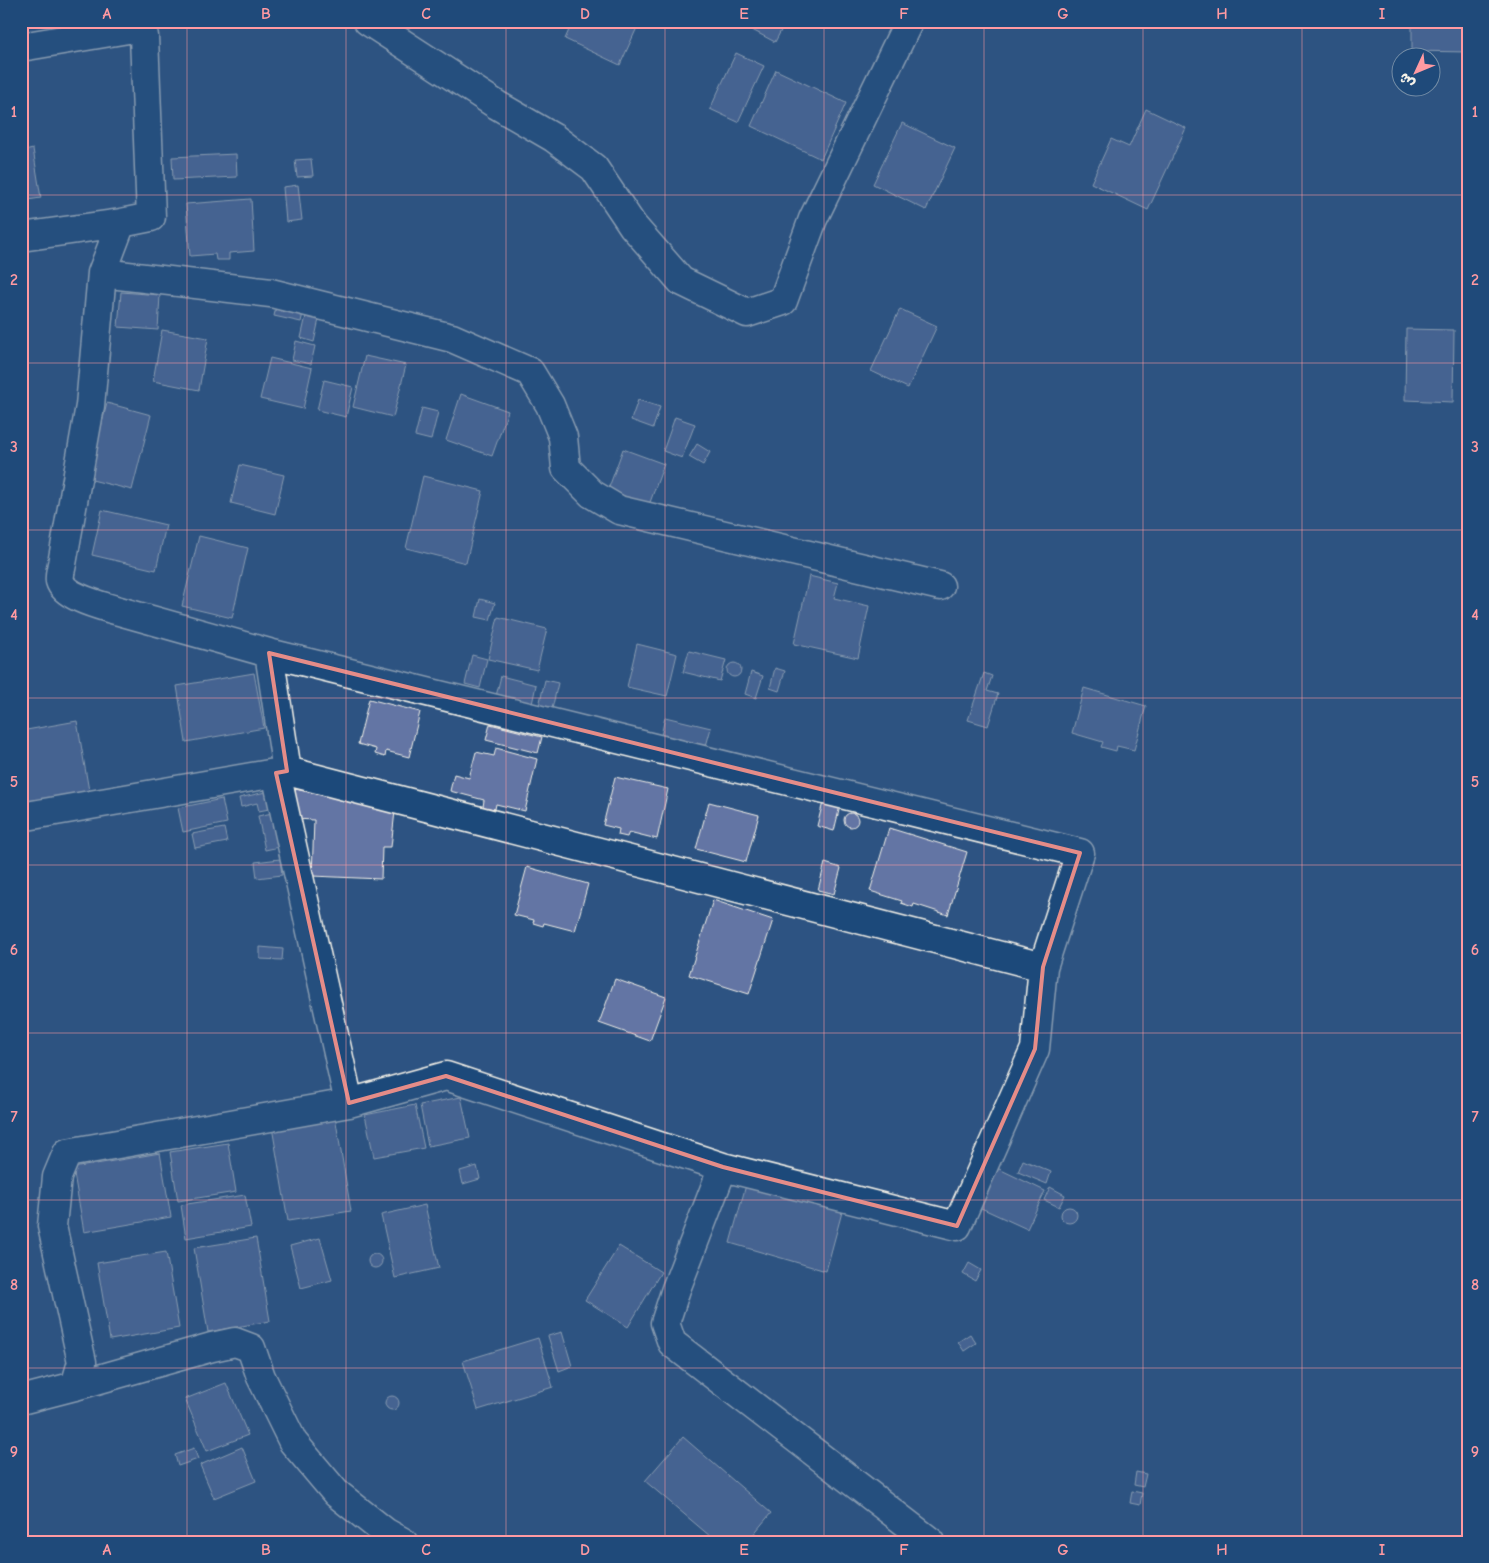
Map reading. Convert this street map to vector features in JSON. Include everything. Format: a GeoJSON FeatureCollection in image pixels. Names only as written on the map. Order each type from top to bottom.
{"type":"FeatureCollection","features":[{"type":"Feature","properties":{"kind":"street"},"geometry":{"type":"LineString","coordinates":[[368,21],[496,105],[554,138],[594,168],[633,226],[681,280],[747,313],[783,301],[813,218],[909,21]]}},
{"type":"Feature","properties":{"kind":"street"},"geometry":{"type":"LineString","coordinates":[[21,47],[134,28],[144,36],[151,217],[21,237]]}},
{"type":"Feature","properties":{"kind":"street"},"geometry":{"type":"LineString","coordinates":[[75,1386],[82,1362],[52,1226],[57,1177],[67,1153],[349,1103],[446,1076],[723,1167],[957,1226],[1035,1050],[1043,967],[1080,853],[268,653],[91,602],[67,591],[60,581],[90,406],[102,273],[121,223]]}},
{"type":"Feature","properties":{"kind":"street"},"geometry":{"type":"LineString","coordinates":[[102,273],[271,293],[452,338],[530,372],[550,405],[563,436],[566,468],[592,494],[619,510],[940,586]]}},
{"type":"Feature","properties":{"kind":"street"},"geometry":{"type":"LineString","coordinates":[[268,653],[281,772],[349,1103]]}},
{"type":"Feature","properties":{"kind":"street"},"geometry":{"type":"LineString","coordinates":[[21,817],[281,772],[1043,967]]}},
{"type":"Feature","properties":{"kind":"street"},"geometry":{"type":"LineString","coordinates":[[723,1167],[676,1289],[665,1323],[672,1343],[930,1542]]}},
{"type":"Feature","properties":{"kind":"street"},"geometry":{"type":"LineString","coordinates":[[21,1400],[234,1342],[251,1348],[261,1377],[293,1442],[336,1493],[385,1532],[403,1542]]}},
{"type":"Feature","properties":{"kind":"highlighted area"},"geometry":{"type":"Polygon","coordinates":[[[269,653],[1080,853],[1043,967],[1035,1049],[957,1226],[723,1167],[446,1076],[349,1103],[276,773],[287,771],[269,653]]]}},
{"type":"Feature","properties":{"kind":"building"},"geometry":{"type":"Polygon","coordinates":[[[573,21],[640,21],[620,65],[565,39],[573,21]]]}},
{"type":"Feature","properties":{"kind":"building"},"geometry":{"type":"Polygon","coordinates":[[[735,21],[786,21],[775,42],[735,21]]]}},
{"type":"Feature","properties":{"kind":"building"},"geometry":{"type":"Polygon","coordinates":[[[1412,21],[1468,21],[1468,52],[1442,52],[1442,48],[1412,48],[1412,21]]]}},
{"type":"Feature","properties":{"kind":"building"},"geometry":{"type":"Polygon","coordinates":[[[736,53],[764,66],[738,122],[710,109],[736,53]]]}},
{"type":"Feature","properties":{"kind":"building"},"geometry":{"type":"Polygon","coordinates":[[[776,70],[846,103],[821,159],[751,126],[776,70]]]}},
{"type":"Feature","properties":{"kind":"building"},"geometry":{"type":"Polygon","coordinates":[[[21,101],[26,126],[21,127],[21,101]]]}},
{"type":"Feature","properties":{"kind":"building"},"geometry":{"type":"Polygon","coordinates":[[[1146,109],[1186,128],[1148,210],[1091,183],[1111,139],[1129,147],[1146,109]]]}},
{"type":"Feature","properties":{"kind":"building"},"geometry":{"type":"Polygon","coordinates":[[[902,123],[955,148],[926,210],[873,184],[902,123]]]}},
{"type":"Feature","properties":{"kind":"building"},"geometry":{"type":"Polygon","coordinates":[[[33,149],[41,198],[21,201],[21,152],[33,149]]]}},
{"type":"Feature","properties":{"kind":"building"},"geometry":{"type":"Polygon","coordinates":[[[236,154],[237,177],[173,180],[172,157],[236,154]]]}},
{"type":"Feature","properties":{"kind":"building"},"geometry":{"type":"Polygon","coordinates":[[[311,159],[313,176],[297,177],[295,160],[311,159]]]}},
{"type":"Feature","properties":{"kind":"building"},"geometry":{"type":"Polygon","coordinates":[[[298,185],[302,220],[286,222],[283,187],[298,185]]]}},
{"type":"Feature","properties":{"kind":"building"},"geometry":{"type":"Polygon","coordinates":[[[251,199],[254,251],[229,253],[229,260],[216,260],[215,254],[190,256],[186,204],[251,199]]]}},
{"type":"Feature","properties":{"kind":"building"},"geometry":{"type":"Polygon","coordinates":[[[121,292],[160,295],[158,330],[118,327],[121,292]]]}},
{"type":"Feature","properties":{"kind":"building"},"geometry":{"type":"Polygon","coordinates":[[[276,307],[303,313],[301,322],[274,316],[276,307]]]}},
{"type":"Feature","properties":{"kind":"building"},"geometry":{"type":"Polygon","coordinates":[[[900,309],[937,326],[908,388],[871,371],[900,309]]]}},
{"type":"Feature","properties":{"kind":"building"},"geometry":{"type":"Polygon","coordinates":[[[306,316],[319,319],[314,342],[301,338],[306,316]]]}},
{"type":"Feature","properties":{"kind":"building"},"geometry":{"type":"Polygon","coordinates":[[[1406,329],[1454,330],[1453,402],[1405,400],[1406,329]]]}},
{"type":"Feature","properties":{"kind":"building"},"geometry":{"type":"Polygon","coordinates":[[[162,330],[208,338],[199,390],[153,381],[162,330]]]}},
{"type":"Feature","properties":{"kind":"building"},"geometry":{"type":"Polygon","coordinates":[[[296,341],[315,346],[311,364],[292,360],[296,341]]]}},
{"type":"Feature","properties":{"kind":"building"},"geometry":{"type":"Polygon","coordinates":[[[365,356],[406,365],[393,417],[353,407],[365,356]]]}},
{"type":"Feature","properties":{"kind":"building"},"geometry":{"type":"Polygon","coordinates":[[[270,358],[312,368],[303,409],[260,399],[270,358]]]}},
{"type":"Feature","properties":{"kind":"building"},"geometry":{"type":"Polygon","coordinates":[[[324,380],[353,387],[346,417],[317,410],[324,380]]]}},
{"type":"Feature","properties":{"kind":"building"},"geometry":{"type":"Polygon","coordinates":[[[461,394],[508,411],[492,456],[446,440],[461,394]]]}},
{"type":"Feature","properties":{"kind":"building"},"geometry":{"type":"Polygon","coordinates":[[[638,400],[660,407],[653,428],[631,420],[638,400]]]}},
{"type":"Feature","properties":{"kind":"building"},"geometry":{"type":"Polygon","coordinates":[[[107,403],[151,415],[132,490],[88,479],[107,403]]]}},
{"type":"Feature","properties":{"kind":"building"},"geometry":{"type":"Polygon","coordinates":[[[422,408],[438,412],[431,440],[415,436],[422,408]]]}},
{"type":"Feature","properties":{"kind":"building"},"geometry":{"type":"Polygon","coordinates":[[[675,417],[695,424],[682,458],[663,451],[675,417]]]}},
{"type":"Feature","properties":{"kind":"building"},"geometry":{"type":"Polygon","coordinates":[[[697,444],[710,452],[703,465],[689,457],[697,444]]]}},
{"type":"Feature","properties":{"kind":"building"},"geometry":{"type":"Polygon","coordinates":[[[623,449],[664,464],[649,505],[608,490],[623,449]]]}},
{"type":"Feature","properties":{"kind":"building"},"geometry":{"type":"Polygon","coordinates":[[[240,465],[284,475],[275,514],[231,503],[240,465]]]}},
{"type":"Feature","properties":{"kind":"building"},"geometry":{"type":"Polygon","coordinates":[[[423,476],[483,491],[466,563],[406,548],[423,476]]]}},
{"type":"Feature","properties":{"kind":"building"},"geometry":{"type":"Polygon","coordinates":[[[102,510],[166,525],[156,570],[92,555],[102,510]]]}},
{"type":"Feature","properties":{"kind":"building"},"geometry":{"type":"Polygon","coordinates":[[[199,536],[248,548],[232,618],[182,606],[199,536]]]}},
{"type":"Feature","properties":{"kind":"building"},"geometry":{"type":"Polygon","coordinates":[[[809,576],[838,583],[834,598],[869,606],[858,658],[794,644],[809,576]]]}},
{"type":"Feature","properties":{"kind":"building"},"geometry":{"type":"Polygon","coordinates":[[[480,599],[495,603],[490,620],[476,617],[480,599]]]}},
{"type":"Feature","properties":{"kind":"building"},"geometry":{"type":"Polygon","coordinates":[[[498,617],[547,629],[537,670],[488,659],[498,617]]]}},
{"type":"Feature","properties":{"kind":"building"},"geometry":{"type":"Polygon","coordinates":[[[637,644],[677,654],[667,696],[627,687],[637,644]]]}},
{"type":"Feature","properties":{"kind":"building"},"geometry":{"type":"Polygon","coordinates":[[[689,651],[726,660],[720,681],[683,672],[689,651]]]}},
{"type":"Feature","properties":{"kind":"building"},"geometry":{"type":"Polygon","coordinates":[[[472,655],[487,659],[480,688],[465,684],[472,655]]]}},
{"type":"Feature","properties":{"kind":"building"},"geometry":{"type":"Polygon","coordinates":[[[731,663],[737,663],[741,670],[737,677],[731,677],[727,673],[727,667],[731,663]]]}},
{"type":"Feature","properties":{"kind":"building"},"geometry":{"type":"Polygon","coordinates":[[[775,668],[785,671],[779,691],[770,688],[775,668]]]}},
{"type":"Feature","properties":{"kind":"building"},"geometry":{"type":"Polygon","coordinates":[[[751,672],[763,676],[756,698],[745,694],[751,672]]]}},
{"type":"Feature","properties":{"kind":"building"},"geometry":{"type":"Polygon","coordinates":[[[254,673],[264,728],[186,742],[177,686],[254,673]]]}},
{"type":"Feature","properties":{"kind":"building"},"geometry":{"type":"Polygon","coordinates":[[[984,673],[992,676],[987,691],[998,694],[988,726],[968,720],[984,673]]]}},
{"type":"Feature","properties":{"kind":"building"},"geometry":{"type":"Polygon","coordinates":[[[501,676],[536,685],[532,704],[496,696],[501,676]]]}},
{"type":"Feature","properties":{"kind":"building"},"geometry":{"type":"Polygon","coordinates":[[[545,680],[558,683],[552,709],[539,706],[545,680]]]}},
{"type":"Feature","properties":{"kind":"building"},"geometry":{"type":"Polygon","coordinates":[[[1084,688],[1146,706],[1134,750],[1117,746],[1116,751],[1101,747],[1103,742],[1072,733],[1084,688]]]}},
{"type":"Feature","properties":{"kind":"building"},"geometry":{"type":"Polygon","coordinates":[[[369,699],[420,712],[409,757],[386,751],[385,757],[375,754],[376,749],[358,744],[369,699]]]}},
{"type":"Feature","properties":{"kind":"building"},"geometry":{"type":"Polygon","coordinates":[[[665,717],[711,728],[706,746],[661,736],[665,717]]]}},
{"type":"Feature","properties":{"kind":"building"},"geometry":{"type":"Polygon","coordinates":[[[77,721],[89,791],[21,803],[21,731],[77,721]]]}},
{"type":"Feature","properties":{"kind":"building"},"geometry":{"type":"Polygon","coordinates":[[[490,724],[542,737],[538,753],[486,740],[490,724]]]}},
{"type":"Feature","properties":{"kind":"building"},"geometry":{"type":"Polygon","coordinates":[[[496,748],[537,759],[525,811],[496,804],[495,809],[483,807],[484,800],[450,791],[454,774],[469,778],[476,752],[494,756],[496,748]]]}},
{"type":"Feature","properties":{"kind":"building"},"geometry":{"type":"Polygon","coordinates":[[[615,777],[668,789],[657,839],[629,832],[627,837],[618,835],[619,829],[603,825],[615,777]]]}},
{"type":"Feature","properties":{"kind":"building"},"geometry":{"type":"Polygon","coordinates":[[[295,789],[395,811],[391,847],[382,847],[381,879],[312,876],[314,820],[295,819],[295,789]]]}},
{"type":"Feature","properties":{"kind":"building"},"geometry":{"type":"Polygon","coordinates":[[[270,791],[274,808],[259,811],[257,803],[241,807],[239,798],[270,791]]]}},
{"type":"Feature","properties":{"kind":"building"},"geometry":{"type":"Polygon","coordinates":[[[222,799],[227,823],[183,832],[178,808],[222,799]]]}},
{"type":"Feature","properties":{"kind":"building"},"geometry":{"type":"Polygon","coordinates":[[[709,802],[759,815],[746,862],[696,849],[709,802]]]}},
{"type":"Feature","properties":{"kind":"building"},"geometry":{"type":"Polygon","coordinates":[[[823,802],[840,806],[834,831],[817,826],[823,802]]]}},
{"type":"Feature","properties":{"kind":"building"},"geometry":{"type":"Polygon","coordinates":[[[277,812],[284,846],[265,850],[258,816],[277,812]]]}},
{"type":"Feature","properties":{"kind":"building"},"geometry":{"type":"Polygon","coordinates":[[[851,813],[856,815],[858,820],[856,825],[851,827],[846,825],[844,820],[846,815],[851,813]]]}},
{"type":"Feature","properties":{"kind":"building"},"geometry":{"type":"Polygon","coordinates":[[[224,828],[227,842],[195,848],[192,834],[224,828]]]}},
{"type":"Feature","properties":{"kind":"building"},"geometry":{"type":"Polygon","coordinates":[[[889,828],[967,852],[948,915],[914,904],[913,907],[901,903],[902,901],[870,891],[889,828]]]}},
{"type":"Feature","properties":{"kind":"building"},"geometry":{"type":"Polygon","coordinates":[[[280,859],[282,875],[257,878],[255,862],[280,859]]]}},
{"type":"Feature","properties":{"kind":"building"},"geometry":{"type":"Polygon","coordinates":[[[825,863],[841,868],[834,894],[818,890],[825,863]]]}},
{"type":"Feature","properties":{"kind":"building"},"geometry":{"type":"Polygon","coordinates":[[[527,867],[588,884],[575,931],[544,923],[543,926],[533,923],[534,920],[514,915],[527,867]]]}},
{"type":"Feature","properties":{"kind":"building"},"geometry":{"type":"Polygon","coordinates":[[[713,900],[773,920],[749,994],[689,975],[713,900]]]}},
{"type":"Feature","properties":{"kind":"building"},"geometry":{"type":"Polygon","coordinates":[[[260,947],[283,949],[282,960],[260,959],[260,947]]]}},
{"type":"Feature","properties":{"kind":"building"},"geometry":{"type":"Polygon","coordinates":[[[615,979],[666,997],[650,1041],[599,1023],[615,979]]]}},
{"type":"Feature","properties":{"kind":"building"},"geometry":{"type":"Polygon","coordinates":[[[461,1097],[470,1138],[428,1146],[420,1105],[461,1097]]]}},
{"type":"Feature","properties":{"kind":"building"},"geometry":{"type":"Polygon","coordinates":[[[415,1105],[424,1148],[374,1157],[365,1115],[415,1105]]]}},
{"type":"Feature","properties":{"kind":"building"},"geometry":{"type":"Polygon","coordinates":[[[335,1116],[351,1211],[288,1221],[272,1127],[335,1116]]]}},
{"type":"Feature","properties":{"kind":"building"},"geometry":{"type":"Polygon","coordinates":[[[228,1143],[236,1192],[178,1201],[170,1152],[228,1143]]]}},
{"type":"Feature","properties":{"kind":"building"},"geometry":{"type":"Polygon","coordinates":[[[160,1153],[171,1217],[84,1232],[73,1168],[160,1153]]]}},
{"type":"Feature","properties":{"kind":"building"},"geometry":{"type":"Polygon","coordinates":[[[1023,1160],[1051,1172],[1047,1184],[1018,1172],[1023,1160]]]}},
{"type":"Feature","properties":{"kind":"building"},"geometry":{"type":"Polygon","coordinates":[[[477,1166],[480,1179],[463,1184],[460,1171],[477,1166]]]}},
{"type":"Feature","properties":{"kind":"building"},"geometry":{"type":"Polygon","coordinates":[[[997,1168],[1045,1191],[1027,1229],[979,1207],[997,1168]]]}},
{"type":"Feature","properties":{"kind":"building"},"geometry":{"type":"Polygon","coordinates":[[[746,1185],[842,1212],[826,1271],[730,1243],[746,1185]]]}},
{"type":"Feature","properties":{"kind":"building"},"geometry":{"type":"Polygon","coordinates":[[[1050,1187],[1065,1195],[1059,1207],[1044,1200],[1050,1187]]]}},
{"type":"Feature","properties":{"kind":"building"},"geometry":{"type":"Polygon","coordinates":[[[245,1195],[251,1227],[186,1238],[181,1205],[245,1195]]]}},
{"type":"Feature","properties":{"kind":"building"},"geometry":{"type":"Polygon","coordinates":[[[425,1205],[439,1268],[395,1278],[381,1215],[425,1205]]]}},
{"type":"Feature","properties":{"kind":"building"},"geometry":{"type":"Polygon","coordinates":[[[1069,1207],[1077,1215],[1069,1223],[1061,1215],[1069,1207]]]}},
{"type":"Feature","properties":{"kind":"building"},"geometry":{"type":"Polygon","coordinates":[[[256,1238],[270,1321],[208,1332],[194,1248],[256,1238]]]}},
{"type":"Feature","properties":{"kind":"building"},"geometry":{"type":"Polygon","coordinates":[[[320,1238],[332,1280],[301,1288],[290,1246],[320,1238]]]}},
{"type":"Feature","properties":{"kind":"building"},"geometry":{"type":"Polygon","coordinates":[[[619,1246],[661,1272],[628,1327],[585,1300],[619,1246]]]}},
{"type":"Feature","properties":{"kind":"building"},"geometry":{"type":"Polygon","coordinates":[[[166,1252],[179,1328],[110,1340],[97,1263],[166,1252]]]}},
{"type":"Feature","properties":{"kind":"building"},"geometry":{"type":"Polygon","coordinates":[[[372,1254],[378,1254],[382,1261],[378,1268],[372,1268],[368,1264],[368,1258],[372,1254]]]}},
{"type":"Feature","properties":{"kind":"building"},"geometry":{"type":"Polygon","coordinates":[[[969,1263],[981,1270],[975,1281],[963,1274],[969,1263]]]}},
{"type":"Feature","properties":{"kind":"building"},"geometry":{"type":"Polygon","coordinates":[[[562,1332],[572,1366],[559,1371],[548,1336],[562,1332]]]}},
{"type":"Feature","properties":{"kind":"building"},"geometry":{"type":"Polygon","coordinates":[[[970,1334],[976,1343],[964,1351],[958,1342],[970,1334]]]}},
{"type":"Feature","properties":{"kind":"building"},"geometry":{"type":"Polygon","coordinates":[[[538,1338],[553,1387],[478,1410],[463,1361],[538,1338]]]}},
{"type":"Feature","properties":{"kind":"building"},"geometry":{"type":"Polygon","coordinates":[[[226,1383],[248,1435],[207,1451],[185,1399],[226,1383]]]}},
{"type":"Feature","properties":{"kind":"building"},"geometry":{"type":"Polygon","coordinates":[[[389,1396],[395,1396],[399,1403],[395,1410],[389,1410],[385,1406],[385,1400],[389,1396]]]}},
{"type":"Feature","properties":{"kind":"building"},"geometry":{"type":"Polygon","coordinates":[[[683,1437],[771,1513],[747,1542],[717,1542],[645,1481],[683,1437]]]}},
{"type":"Feature","properties":{"kind":"building"},"geometry":{"type":"Polygon","coordinates":[[[242,1447],[256,1481],[214,1498],[200,1465],[242,1447]]]}},
{"type":"Feature","properties":{"kind":"building"},"geometry":{"type":"Polygon","coordinates":[[[194,1448],[198,1459],[178,1466],[175,1455],[194,1448]]]}},
{"type":"Feature","properties":{"kind":"building"},"geometry":{"type":"Polygon","coordinates":[[[1136,1472],[1146,1474],[1143,1487],[1134,1485],[1136,1472]]]}},
{"type":"Feature","properties":{"kind":"building"},"geometry":{"type":"Polygon","coordinates":[[[1132,1491],[1142,1493],[1140,1505],[1130,1503],[1132,1491]]]}}]}
